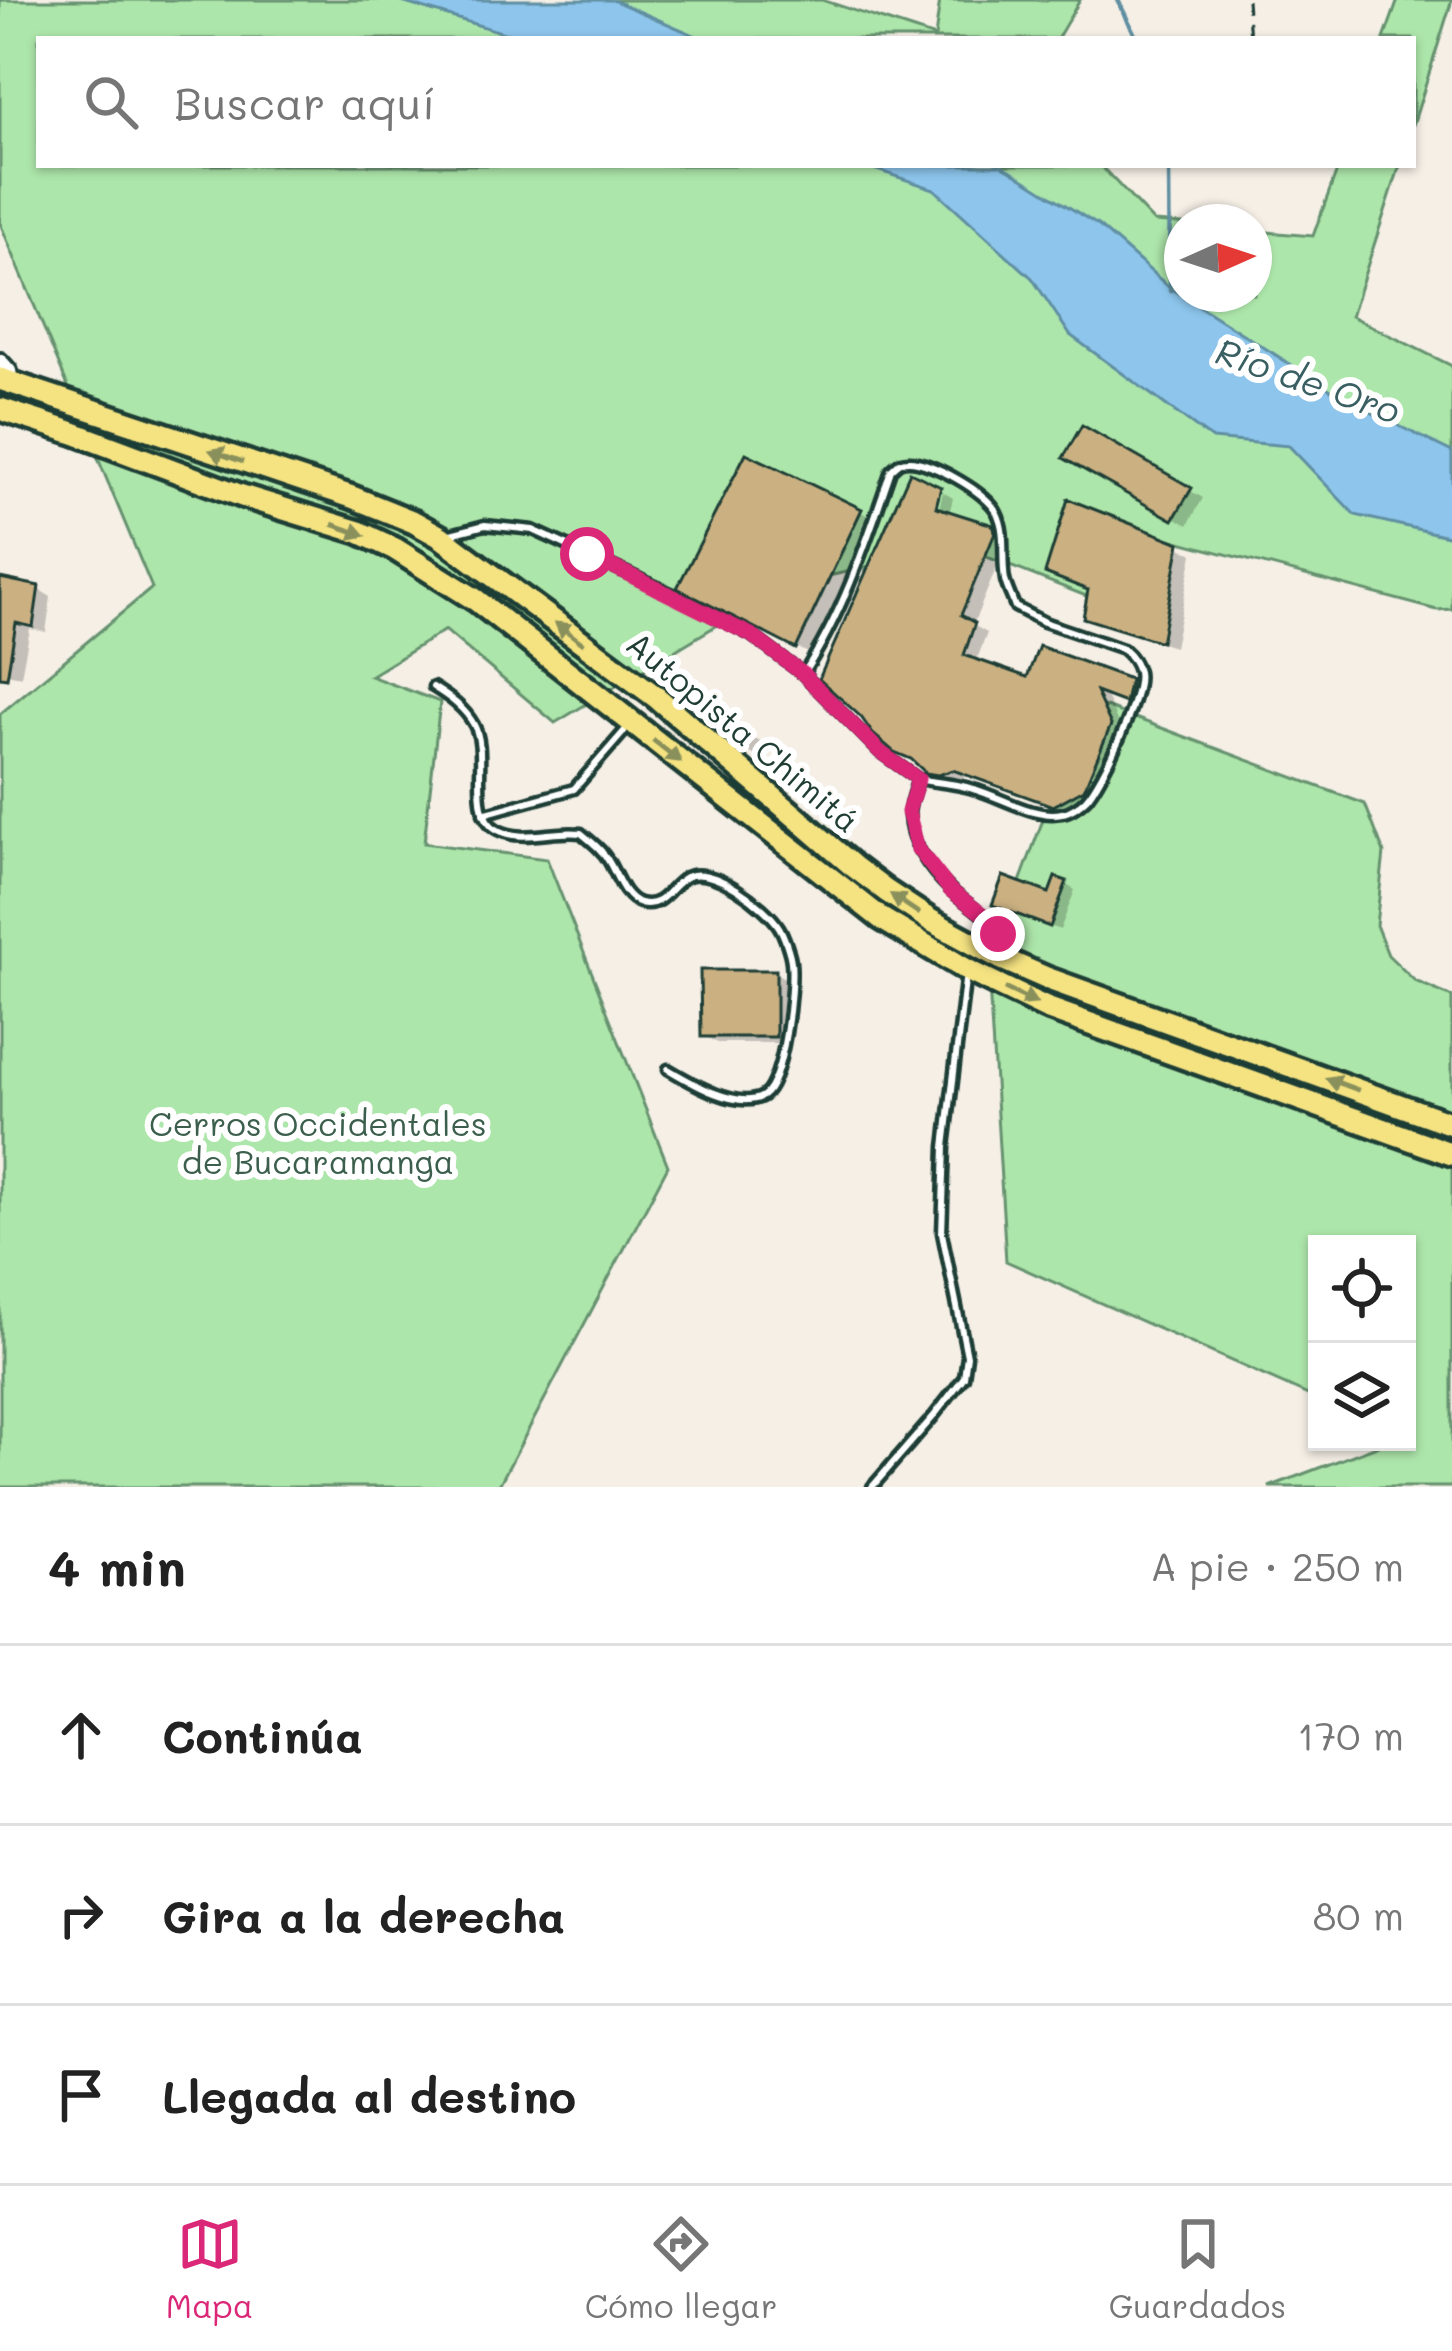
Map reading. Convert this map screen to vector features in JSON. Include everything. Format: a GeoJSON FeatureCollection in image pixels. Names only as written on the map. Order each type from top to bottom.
{"type":"FeatureCollection","features":[{"type":"Feature","properties":{"kind":"highway","name":"Autopista Chimitá"},"geometry":{"type":"LineString","coordinates":[[6,381],[414,522],[441,537],[656,698],[853,866],[930,920],[1046,978],[1452,1124]]}},
{"type":"Feature","properties":{"kind":"highway","name":"Autopista Chimitá"},"geometry":{"type":"LineString","coordinates":[[0,409],[242,496],[359,532],[395,549],[476,600],[882,920],[967,970],[1046,1007],[1452,1154]]}},
{"type":"Feature","properties":{"kind":"street"},"geometry":{"type":"LineString","coordinates":[[0,361],[9,371],[6,381]]}},
{"type":"Feature","properties":{"kind":"lane"},"geometry":{"type":"LineString","coordinates":[[441,537],[485,525],[533,530],[670,593],[751,635],[803,674],[880,752],[918,779],[971,788],[1038,812],[1061,814],[1084,801],[1094,788],[1123,731],[1138,693],[1139,674],[1124,649],[1015,607],[1005,579],[1000,517],[993,506],[937,469],[908,461],[891,470],[840,606],[803,674]]}},
{"type":"Feature","properties":{"kind":"lane"},"geometry":{"type":"LineString","coordinates":[[434,687],[455,701],[474,725],[482,748],[483,814],[499,831],[515,836],[581,833],[605,854],[632,898],[642,904],[656,903],[687,876],[710,874],[738,889],[778,926],[791,961],[787,1026],[768,1092],[760,1098],[711,1093],[668,1070]]}},
{"type":"Feature","properties":{"kind":"lane"},"geometry":{"type":"LineString","coordinates":[[483,814],[574,789],[632,723]]}},
{"type":"Feature","properties":{"kind":"lane"},"geometry":{"type":"LineString","coordinates":[[918,779],[908,812],[918,849],[950,890],[985,916],[998,934],[1000,958]]}},
{"type":"Feature","properties":{"kind":"lane"},"geometry":{"type":"LineString","coordinates":[[872,1487],[933,1417],[964,1377],[966,1367],[942,1232],[945,1147],[967,970]]}},
{"type":"Feature","properties":{"kind":"path"},"geometry":{"type":"LineString","coordinates":[[1247,0],[1250,36]]}},
{"type":"Feature","properties":{"kind":"green space","name":"Cerros Occidentales de Bucaramanga"},"geometry":{"type":"Polygon","coordinates":[[[0,0],[396,0],[514,36],[36,36],[36,168],[1103,168],[1154,222],[1164,223],[1164,312],[1272,312],[1272,233],[1313,236],[1338,168],[1399,168],[1351,316],[1452,366],[1452,609],[1437,610],[1169,539],[1139,617],[962,547],[782,586],[555,723],[445,630],[370,676],[440,702],[424,843],[547,859],[668,1166],[498,1487],[0,1487],[0,714],[152,588],[0,223],[0,0]]]}},
{"type":"Feature","properties":{"kind":"green space"},"geometry":{"type":"Polygon","coordinates":[[[613,0],[822,0],[932,36],[635,36],[637,11],[613,0]]]}},
{"type":"Feature","properties":{"kind":"green space"},"geometry":{"type":"Polygon","coordinates":[[[940,0],[1080,0],[1059,36],[935,36],[940,0]]]}},
{"type":"Feature","properties":{"kind":"green space"},"geometry":{"type":"Polygon","coordinates":[[[1398,0],[1452,0],[1416,115],[1416,36],[1385,36],[1398,0]]]}},
{"type":"Feature","properties":{"kind":"green space"},"geometry":{"type":"Polygon","coordinates":[[[1087,700],[1365,804],[1384,853],[1376,925],[1388,955],[1415,981],[1452,997],[1452,1487],[1269,1487],[1363,1451],[1416,1451],[1416,1235],[1308,1235],[1308,1395],[1006,1261],[988,969],[1087,700]]]}},
{"type":"Feature","properties":{"kind":"water"},"geometry":{"type":"Polygon","coordinates":[[[396,0],[613,0],[696,36],[514,36],[396,0]]]}},
{"type":"Feature","properties":{"kind":"water","name":"Río de Oro"},"geometry":{"type":"Polygon","coordinates":[[[871,168],[1006,168],[1099,226],[1164,283],[1164,312],[1208,312],[1350,402],[1452,452],[1452,537],[1355,515],[1289,446],[1212,439],[1070,335],[1032,278],[934,189],[871,168]]]}},
{"type":"Feature","properties":{"kind":"building"},"geometry":{"type":"Polygon","coordinates":[[[1082,425],[1192,488],[1173,520],[1063,458],[1082,425]]]}},
{"type":"Feature","properties":{"kind":"building"},"geometry":{"type":"Polygon","coordinates":[[[746,453],[862,509],[796,649],[677,588],[746,453]]]}},
{"type":"Feature","properties":{"kind":"building"},"geometry":{"type":"Polygon","coordinates":[[[910,472],[941,487],[936,507],[993,525],[995,533],[961,615],[975,623],[964,655],[1027,677],[1039,646],[1130,679],[1125,703],[1096,692],[1111,725],[1084,789],[1053,806],[953,770],[926,773],[873,734],[819,679],[910,472]]]}},
{"type":"Feature","properties":{"kind":"building"},"geometry":{"type":"Polygon","coordinates":[[[1068,499],[1180,543],[1161,642],[1083,618],[1088,590],[1045,573],[1068,499]]]}},
{"type":"Feature","properties":{"kind":"building"},"geometry":{"type":"Polygon","coordinates":[[[0,578],[39,586],[33,627],[16,623],[7,678],[0,677],[0,578]]]}},
{"type":"Feature","properties":{"kind":"building"},"geometry":{"type":"Polygon","coordinates":[[[1003,876],[1049,893],[1055,877],[1067,881],[1050,927],[992,905],[1003,876]]]}},
{"type":"Feature","properties":{"kind":"building"},"geometry":{"type":"Polygon","coordinates":[[[700,970],[776,970],[776,1037],[701,1037],[700,970]]]}},
{"type":"Feature","properties":{"kind":"waterway"},"geometry":{"type":"LineString","coordinates":[[1118,0],[1136,36]]}},
{"type":"Feature","properties":{"kind":"waterway"},"geometry":{"type":"LineString","coordinates":[[1169,168],[1169,204]]}},
{"type":"Feature","properties":{"kind":"route"},"geometry":{"type":"LineString","coordinates":[[587,554],[751,635],[803,674],[880,752],[918,779],[908,812],[918,849],[950,890],[985,916],[998,934]]}}]}
